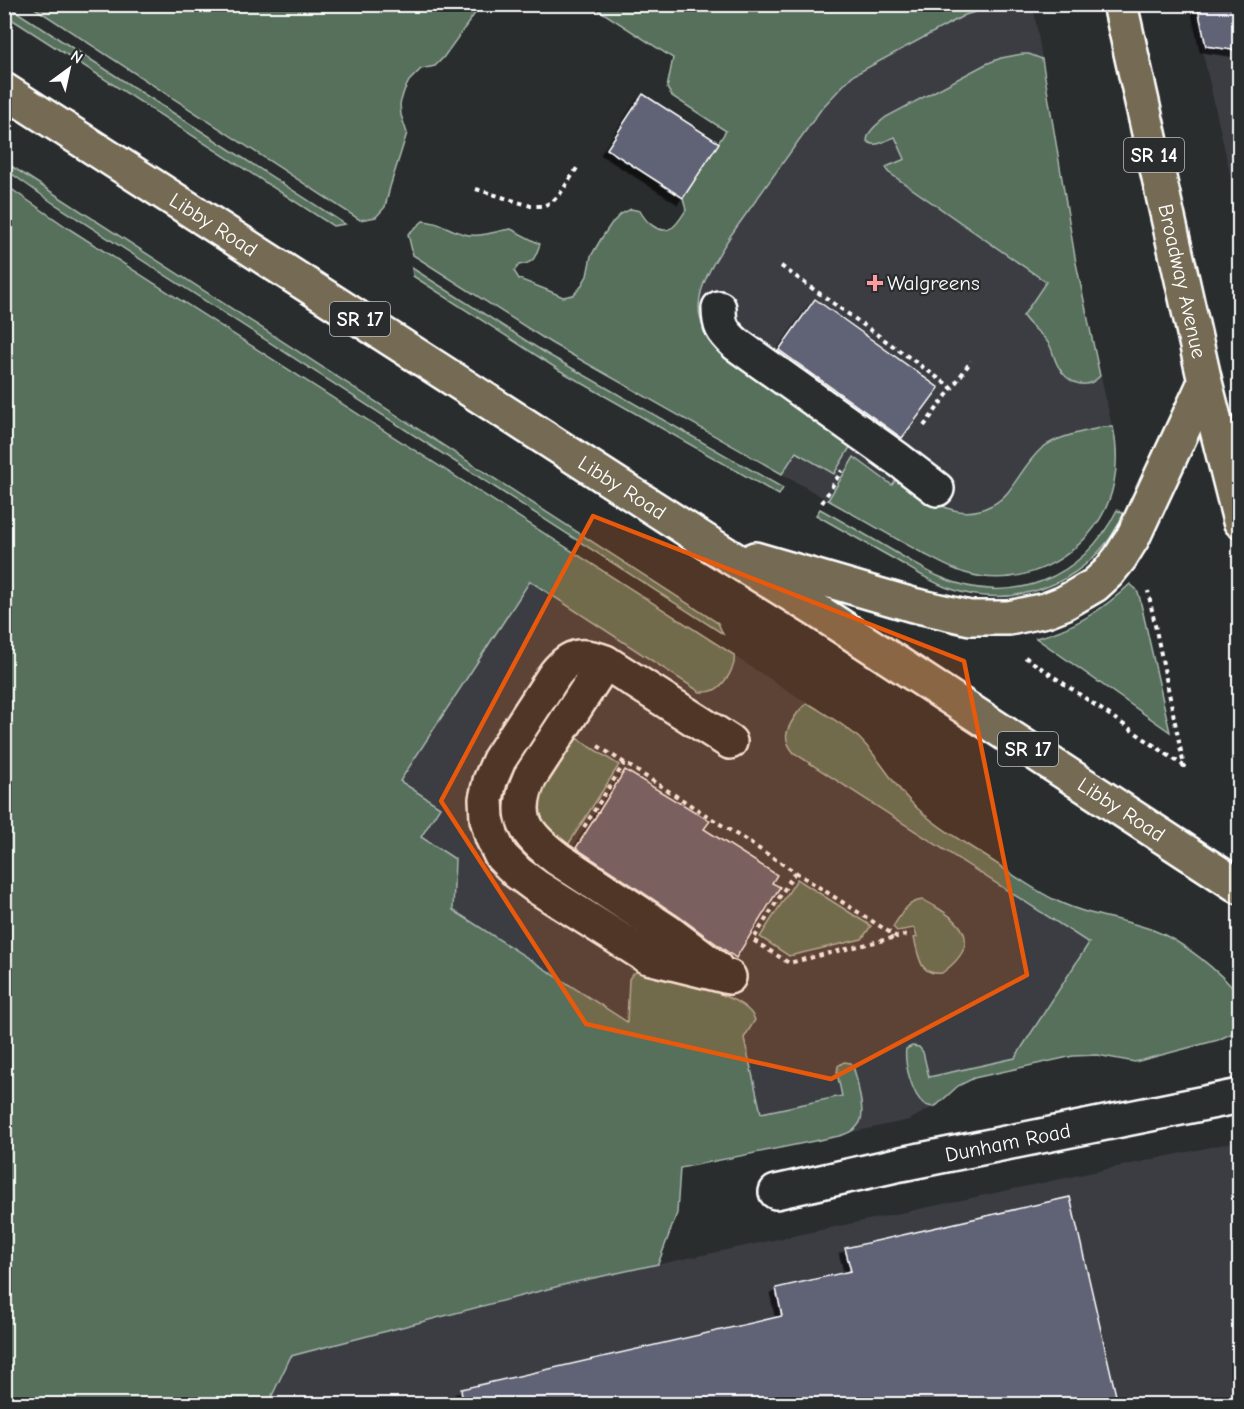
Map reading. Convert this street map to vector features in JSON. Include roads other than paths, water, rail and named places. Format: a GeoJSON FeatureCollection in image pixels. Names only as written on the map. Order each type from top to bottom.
{"type":"FeatureCollection","features":[{"type":"Feature","properties":{"kind":"main road","name":"Broadway Avenue"},"geometry":{"type":"LineString","coordinates":[[1120,4],[1205,382],[1239,521]]}},
{"type":"Feature","properties":{"kind":"main road","name":"Libby Road"},"geometry":{"type":"LineString","coordinates":[[4,90],[826,617],[1239,887]]}},
{"type":"Feature","properties":{"kind":"main road"},"geometry":{"type":"LineString","coordinates":[[716,548],[913,605],[970,618],[1010,618],[1046,610],[1064,603],[1095,585],[1120,558],[1133,537],[1205,382]]}},
{"type":"Feature","properties":{"kind":"street"},"geometry":{"type":"LineString","coordinates":[[719,308],[721,327],[736,344],[937,489]]}},
{"type":"Feature","properties":{"kind":"street"},"geometry":{"type":"LineString","coordinates":[[605,662],[530,777],[522,802],[525,824],[531,835],[542,846],[667,931],[729,977],[648,957],[537,887],[518,873],[501,855],[492,837],[487,819],[486,799],[490,781],[505,750],[562,664],[573,658],[593,657],[605,662],[730,742]]}},
{"type":"Feature","properties":{"kind":"street","name":"Dunham Road"},"geometry":{"type":"LineString","coordinates":[[776,1192],[901,1164],[1239,1096]]}},
{"type":"Feature","properties":{"kind":"place","name":"Walgreens"},"geometry":{"type":"Point","coordinates":[875,283]}}]}
